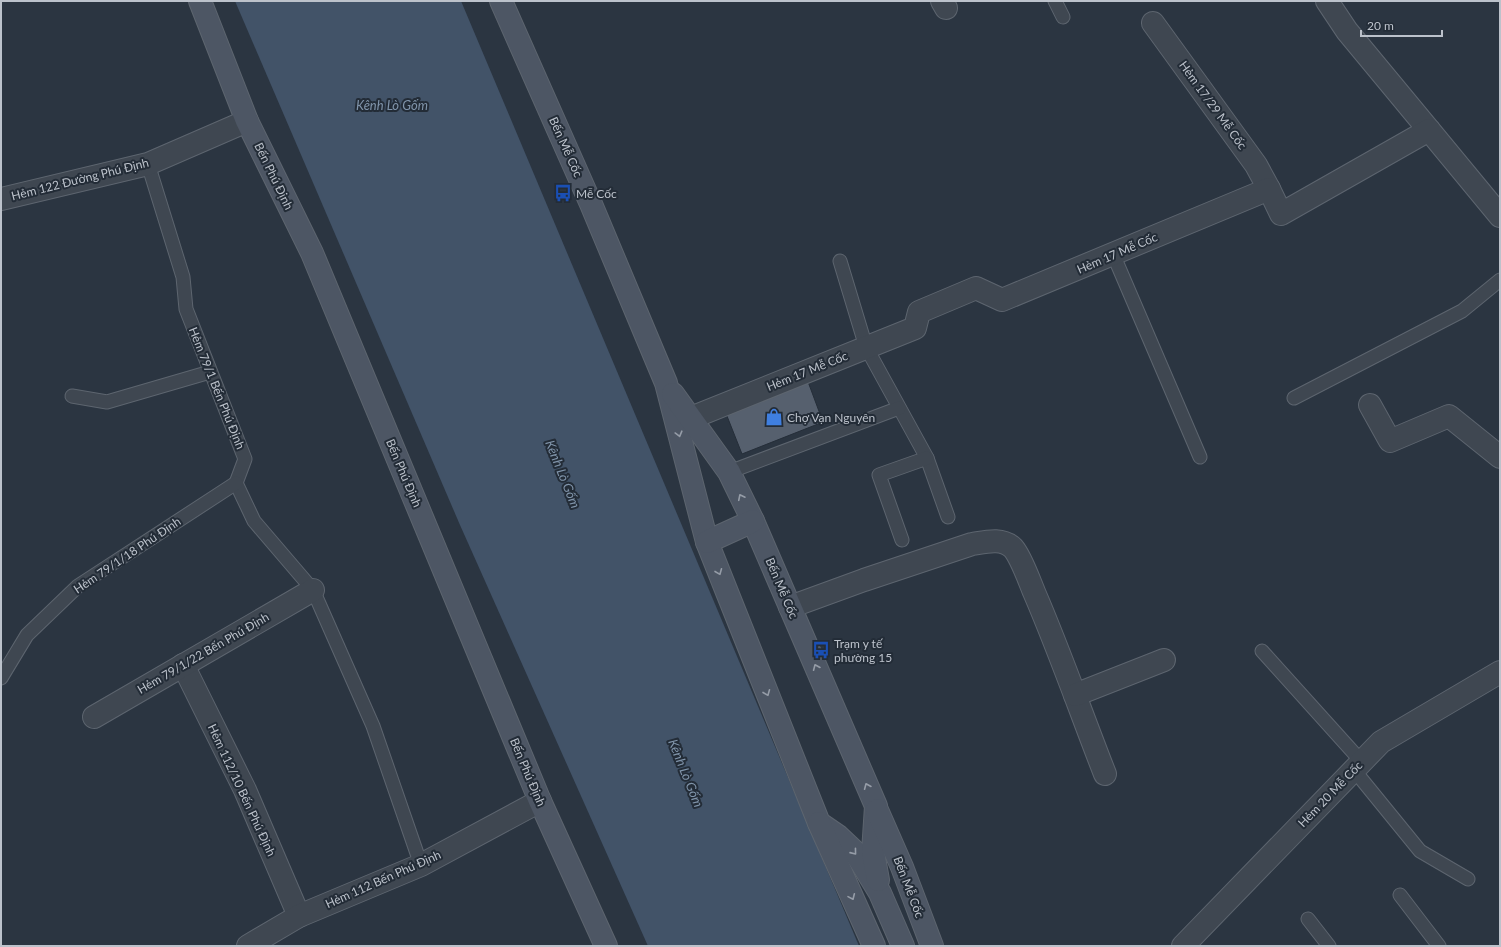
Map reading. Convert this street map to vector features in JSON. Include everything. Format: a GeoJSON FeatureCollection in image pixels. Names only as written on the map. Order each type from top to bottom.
{"type":"FeatureCollection","features":[{"type":"Feature","properties":{"kind":"street","name":"Bến Phú Định"},"geometry":{"type":"LineString","coordinates":[[200,1],[247,120],[312,253],[540,800],[606,946]]}},
{"type":"Feature","properties":{"kind":"street","name":"Bến Mễ Cốc"},"geometry":{"type":"LineString","coordinates":[[501,1],[591,204],[666,383],[707,542],[819,823],[874,946]]}},
{"type":"Feature","properties":{"kind":"street"},"geometry":{"type":"LineString","coordinates":[[1327,1],[1348,31],[1500,216]]}},
{"type":"Feature","properties":{"kind":"street","name":"Hẻm 17/29 Mễ Cốc"},"geometry":{"type":"LineString","coordinates":[[1153,23],[1256,166],[1269,189]]}},
{"type":"Feature","properties":{"kind":"street","name":"Hẻm 122 Đường Phú Định"},"geometry":{"type":"LineString","coordinates":[[1,199],[148,164],[247,120]]}},
{"type":"Feature","properties":{"kind":"street"},"geometry":{"type":"LineString","coordinates":[[1269,189],[1281,214],[1429,130]]}},
{"type":"Feature","properties":{"kind":"street","name":"Hẻm 17 Mễ Cốc"},"geometry":{"type":"LineString","coordinates":[[691,418],[915,328],[919,312],[976,288],[1002,300],[1269,189]]}},
{"type":"Feature","properties":{"kind":"street","name":"Bến Mễ Cốc"},"geometry":{"type":"LineString","coordinates":[[666,383],[729,472],[753,521],[902,867],[932,946]]}},
{"type":"Feature","properties":{"kind":"street"},"geometry":{"type":"LineString","coordinates":[[1370,405],[1390,441],[1449,416],[1500,457]]}},
{"type":"Feature","properties":{"kind":"street"},"geometry":{"type":"LineString","coordinates":[[707,542],[753,521]]}},
{"type":"Feature","properties":{"kind":"street"},"geometry":{"type":"LineString","coordinates":[[790,608],[864,580],[972,544],[989,541],[1002,542],[1013,548],[1021,562],[1105,774]]}},
{"type":"Feature","properties":{"kind":"street","name":"Hẻm 79/1/22 Bến Phú Định"},"geometry":{"type":"LineString","coordinates":[[94,717],[313,590]]}},
{"type":"Feature","properties":{"kind":"street"},"geometry":{"type":"LineString","coordinates":[[1074,695],[1164,660]]}},
{"type":"Feature","properties":{"kind":"street","name":"Hẻm 112/10 Bến Phú Định"},"geometry":{"type":"LineString","coordinates":[[183,665],[244,790],[299,916]]}},
{"type":"Feature","properties":{"kind":"street","name":"Hẻm 20 Mễ Cốc"},"geometry":{"type":"LineString","coordinates":[[1183,946],[1381,742],[1500,672]]}},
{"type":"Feature","properties":{"kind":"street","name":"Hẻm 112 Bến Phú Định"},"geometry":{"type":"LineString","coordinates":[[248,946],[299,916],[421,865],[540,800]]}},
{"type":"Feature","properties":{"kind":"street","name":"Bến Mễ Cốc"},"geometry":{"type":"LineString","coordinates":[[876,806],[873,852],[880,893]]}},
{"type":"Feature","properties":{"kind":"street"},"geometry":{"type":"LineString","coordinates":[[819,823],[838,836],[855,852],[880,893],[903,946]]}},
{"type":"Feature","properties":{"kind":"lane"},"geometry":{"type":"LineString","coordinates":[[1055,1],[1063,17]]}},
{"type":"Feature","properties":{"kind":"lane","name":"Hẻm 79/1 Bến Phú Định"},"geometry":{"type":"LineString","coordinates":[[148,164],[183,277],[186,309],[245,459],[236,483]]}},
{"type":"Feature","properties":{"kind":"lane"},"geometry":{"type":"LineString","coordinates":[[1113,254],[1200,457]]}},
{"type":"Feature","properties":{"kind":"lane"},"geometry":{"type":"LineString","coordinates":[[840,260],[866,347],[927,458],[948,517]]}},
{"type":"Feature","properties":{"kind":"lane"},"geometry":{"type":"LineString","coordinates":[[1294,398],[1462,311],[1500,280]]}},
{"type":"Feature","properties":{"kind":"lane"},"geometry":{"type":"LineString","coordinates":[[72,396],[107,402],[210,372]]}},
{"type":"Feature","properties":{"kind":"lane"},"geometry":{"type":"LineString","coordinates":[[729,472],[899,408]]}},
{"type":"Feature","properties":{"kind":"lane"},"geometry":{"type":"LineString","coordinates":[[902,540],[879,475],[927,458]]}},
{"type":"Feature","properties":{"kind":"lane"},"geometry":{"type":"LineString","coordinates":[[236,483],[254,520],[313,590],[373,726],[421,865]]}},
{"type":"Feature","properties":{"kind":"lane","name":"Hẻm 79/1/18 Phú Định"},"geometry":{"type":"LineString","coordinates":[[1,678],[27,635],[78,586],[236,483]]}},
{"type":"Feature","properties":{"kind":"lane"},"geometry":{"type":"LineString","coordinates":[[1262,650],[1358,766],[1420,851],[1468,878]]}},
{"type":"Feature","properties":{"kind":"lane"},"geometry":{"type":"LineString","coordinates":[[1400,895],[1440,946]]}},
{"type":"Feature","properties":{"kind":"lane"},"geometry":{"type":"LineString","coordinates":[[1308,919],[1329,946]]}},
{"type":"Feature","properties":{"kind":"water","name":"Kênh Lò Gốm"},"geometry":{"type":"Polygon","coordinates":[[[235,1],[461,1],[859,946],[648,946],[460,525],[235,1]]]}},
{"type":"Feature","properties":{"kind":"building","name":"Chợ Vạn Nguyên"},"geometry":{"type":"Polygon","coordinates":[[[807,379],[823,422],[742,454],[725,411],[807,379]]]}},
{"type":"Feature","properties":{"kind":"place","name":"Mễ Cốc"},"geometry":{"type":"Point","coordinates":[563,193]}},
{"type":"Feature","properties":{"kind":"place","name":"Chợ Vạn Nguyên"},"geometry":{"type":"Point","coordinates":[774,417]}},
{"type":"Feature","properties":{"kind":"place","name":"Trạm y tế phường 15"},"geometry":{"type":"Point","coordinates":[821,650]}}]}
